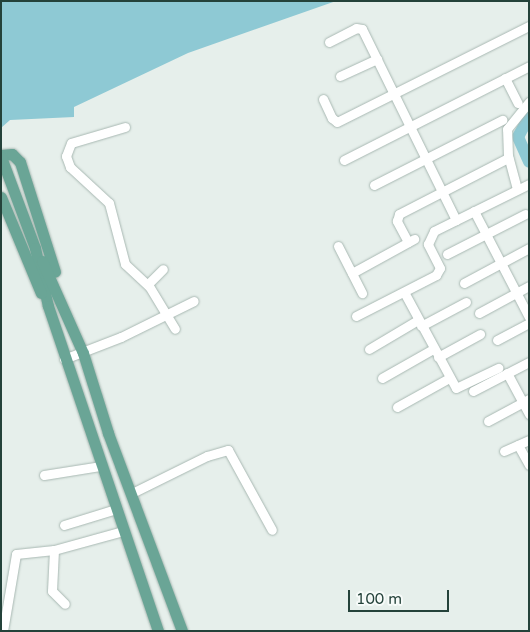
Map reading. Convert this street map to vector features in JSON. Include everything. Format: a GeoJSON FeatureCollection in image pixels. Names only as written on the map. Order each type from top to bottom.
{"type":"FeatureCollection","features":[{"type":"Feature","properties":{"kind":"main road"},"geometry":{"type":"LineString","coordinates":[[63,303],[20,162],[12,154],[2,158],[35,248],[63,303],[83,352],[182,631]]}},
{"type":"Feature","properties":{"kind":"main road"},"geometry":{"type":"LineString","coordinates":[[1,197],[48,306]]}},
{"type":"Feature","properties":{"kind":"main road"},"geometry":{"type":"LineString","coordinates":[[35,248],[48,306],[64,358],[158,631]]}},
{"type":"Feature","properties":{"kind":"street"},"geometry":{"type":"LineString","coordinates":[[323,99],[332,118],[337,122],[529,26]]}},
{"type":"Feature","properties":{"kind":"street"},"geometry":{"type":"LineString","coordinates":[[328,42],[359,27],[377,59],[453,222]]}},
{"type":"Feature","properties":{"kind":"street"},"geometry":{"type":"LineString","coordinates":[[340,76],[377,59]]}},
{"type":"Feature","properties":{"kind":"street"},"geometry":{"type":"LineString","coordinates":[[344,160],[529,66]]}},
{"type":"Feature","properties":{"kind":"street"},"geometry":{"type":"LineString","coordinates":[[505,78],[518,103]]}},
{"type":"Feature","properties":{"kind":"street"},"geometry":{"type":"LineString","coordinates":[[356,316],[429,280],[439,271],[428,244],[429,238],[453,222],[522,187],[508,158],[507,129],[529,102]]}},
{"type":"Feature","properties":{"kind":"street"},"geometry":{"type":"LineString","coordinates":[[374,185],[502,120]]}},
{"type":"Feature","properties":{"kind":"street"},"geometry":{"type":"LineString","coordinates":[[125,127],[71,143],[66,156],[70,167],[109,203],[124,264],[148,284],[175,328]]}},
{"type":"Feature","properties":{"kind":"street"},"geometry":{"type":"LineString","coordinates":[[352,273],[411,240],[397,217],[439,192],[508,158]]}},
{"type":"Feature","properties":{"kind":"street"},"geometry":{"type":"LineString","coordinates":[[474,211],[484,235],[529,317]]}},
{"type":"Feature","properties":{"kind":"street"},"geometry":{"type":"LineString","coordinates":[[447,254],[525,214]]}},
{"type":"Feature","properties":{"kind":"street"},"geometry":{"type":"LineString","coordinates":[[338,246],[362,293]]}},
{"type":"Feature","properties":{"kind":"street"},"geometry":{"type":"LineString","coordinates":[[464,283],[499,262],[529,248]]}},
{"type":"Feature","properties":{"kind":"street"},"geometry":{"type":"LineString","coordinates":[[148,284],[163,269]]}},
{"type":"Feature","properties":{"kind":"street"},"geometry":{"type":"LineString","coordinates":[[479,313],[529,286]]}},
{"type":"Feature","properties":{"kind":"street"},"geometry":{"type":"LineString","coordinates":[[404,292],[449,378],[460,389],[498,368]]}},
{"type":"Feature","properties":{"kind":"street"},"geometry":{"type":"LineString","coordinates":[[64,358],[83,352],[194,301]]}},
{"type":"Feature","properties":{"kind":"street"},"geometry":{"type":"LineString","coordinates":[[369,349],[466,302]]}},
{"type":"Feature","properties":{"kind":"street"},"geometry":{"type":"LineString","coordinates":[[497,340],[529,323]]}},
{"type":"Feature","properties":{"kind":"street"},"geometry":{"type":"LineString","coordinates":[[382,378],[480,334]]}},
{"type":"Feature","properties":{"kind":"street"},"geometry":{"type":"LineString","coordinates":[[472,392],[529,362]]}},
{"type":"Feature","properties":{"kind":"street"},"geometry":{"type":"LineString","coordinates":[[507,373],[526,401],[529,414]]}},
{"type":"Feature","properties":{"kind":"street"},"geometry":{"type":"LineString","coordinates":[[397,407],[449,378]]}},
{"type":"Feature","properties":{"kind":"street"},"geometry":{"type":"LineString","coordinates":[[488,421],[526,401]]}},
{"type":"Feature","properties":{"kind":"street"},"geometry":{"type":"LineString","coordinates":[[504,451],[529,440]]}},
{"type":"Feature","properties":{"kind":"street"},"geometry":{"type":"LineString","coordinates":[[518,445],[529,465]]}},
{"type":"Feature","properties":{"kind":"street"},"geometry":{"type":"LineString","coordinates":[[132,494],[207,456],[228,450],[272,530]]}},
{"type":"Feature","properties":{"kind":"street"},"geometry":{"type":"LineString","coordinates":[[44,475],[101,466]]}},
{"type":"Feature","properties":{"kind":"street"},"geometry":{"type":"LineString","coordinates":[[64,525],[116,509]]}},
{"type":"Feature","properties":{"kind":"street"},"geometry":{"type":"LineString","coordinates":[[3,631],[14,556],[54,550],[123,531]]}},
{"type":"Feature","properties":{"kind":"street"},"geometry":{"type":"LineString","coordinates":[[54,550],[52,591],[65,604]]}},
{"type":"Feature","properties":{"kind":"water"},"geometry":{"type":"Polygon","coordinates":[[[1,1],[336,1],[188,53],[74,107],[74,117],[10,120],[1,128],[1,1]]]}},
{"type":"Feature","properties":{"kind":"waterway"},"geometry":{"type":"LineString","coordinates":[[529,117],[518,137],[529,162]]}}]}
